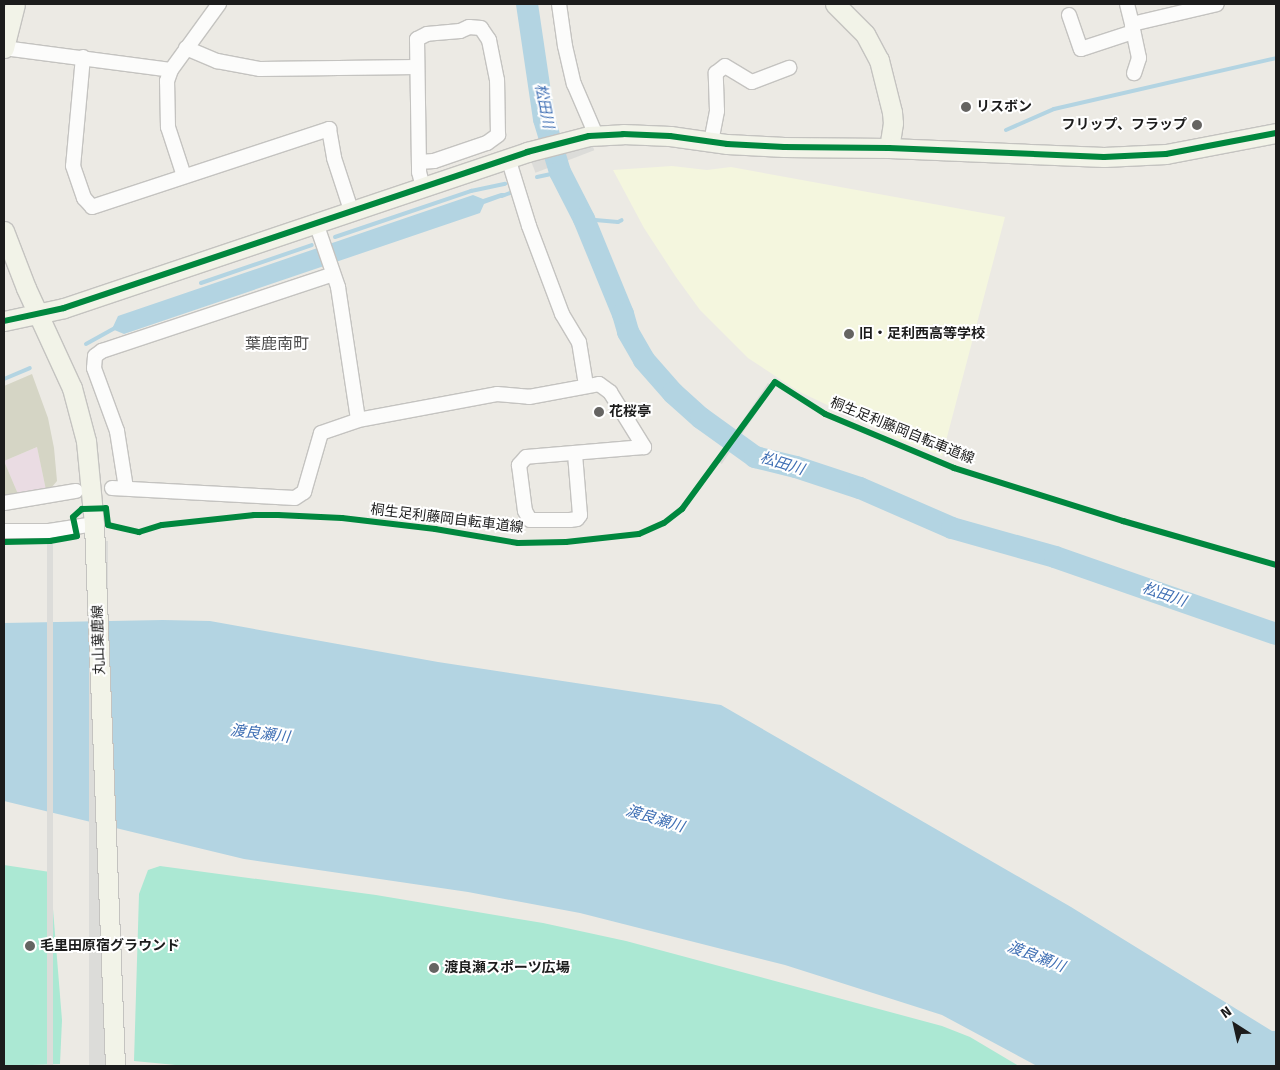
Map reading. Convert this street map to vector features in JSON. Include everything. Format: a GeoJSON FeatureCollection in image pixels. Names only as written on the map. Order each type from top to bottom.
{"type":"FeatureCollection","features":[{"type":"Feature","properties":{"kind":"street"},"geometry":{"type":"LineString","coordinates":[[15,4],[4,48],[171,70]]}},
{"type":"Feature","properties":{"kind":"street"},"geometry":{"type":"LineString","coordinates":[[184,176],[168,127],[167,81],[171,70],[219,4]]}},
{"type":"Feature","properties":{"kind":"street"},"geometry":{"type":"LineString","coordinates":[[559,4],[565,46],[574,84],[592,136]]}},
{"type":"Feature","properties":{"kind":"street"},"geometry":{"type":"LineString","coordinates":[[835,4],[865,34],[879,60],[892,112],[893,123],[889,148]]}},
{"type":"Feature","properties":{"kind":"street"},"geometry":{"type":"LineString","coordinates":[[1127,4],[1139,58],[1134,73]]}},
{"type":"Feature","properties":{"kind":"street"},"geometry":{"type":"LineString","coordinates":[[1069,15],[1081,49],[1132,28],[1218,4]]}},
{"type":"Feature","properties":{"kind":"street"},"geometry":{"type":"LineString","coordinates":[[419,162],[434,161],[487,143],[498,135],[497,80],[489,40],[481,28],[469,27],[460,31],[421,35],[417,39],[419,162],[423,187]]}},
{"type":"Feature","properties":{"kind":"street"},"geometry":{"type":"LineString","coordinates":[[186,48],[217,61],[260,69],[417,67]]}},
{"type":"Feature","properties":{"kind":"street"},"geometry":{"type":"LineString","coordinates":[[83,57],[73,166],[88,204],[92,207],[98,207],[184,176],[329,129],[334,158],[351,210]]}},
{"type":"Feature","properties":{"kind":"street"},"geometry":{"type":"LineString","coordinates":[[711,142],[717,111],[716,73],[725,66],[752,82],[789,68]]}},
{"type":"Feature","properties":{"kind":"street"},"geometry":{"type":"LineString","coordinates":[[4,321],[39,314],[118,290],[508,158],[592,136],[662,136],[784,148],[889,148],[1080,156],[1148,156],[1206,148],[1276,133]]}},
{"type":"Feature","properties":{"kind":"street"},"geometry":{"type":"LineString","coordinates":[[508,158],[529,226],[562,314],[579,342],[586,385]]}},
{"type":"Feature","properties":{"kind":"street"},"geometry":{"type":"LineString","coordinates":[[316,223],[338,287],[358,420]]}},
{"type":"Feature","properties":{"kind":"street","name":"丸山葉鹿線"},"geometry":{"type":"LineString","coordinates":[[4,231],[15,263],[72,388],[86,441],[95,532],[114,1066]]}},
{"type":"Feature","properties":{"kind":"street"},"geometry":{"type":"LineString","coordinates":[[332,269],[102,351],[95,356],[94,368],[117,431],[119,488],[295,498],[304,492],[321,433],[358,420],[497,394],[529,397],[599,384],[610,392],[644,447],[526,457],[519,465],[525,511],[530,520],[570,520],[577,519],[580,516],[575,454]]}},
{"type":"Feature","properties":{"kind":"street"},"geometry":{"type":"LineString","coordinates":[[4,503],[76,491]]}},
{"type":"Feature","properties":{"kind":"street"},"geometry":{"type":"LineString","coordinates":[[4,531],[95,532]]}},
{"type":"Feature","properties":{"kind":"shaded area","name":"旧・足利西高等学校"},"geometry":{"type":"Polygon","coordinates":[[[672,166],[707,170],[731,167],[1005,217],[942,456],[896,438],[798,391],[748,358],[700,310],[644,228],[613,170],[672,166]]]}},
{"type":"Feature","properties":{"kind":"shaded area"},"geometry":{"type":"Polygon","coordinates":[[[32,374],[48,418],[54,448],[57,481],[51,488],[46,490],[37,447],[4,461],[4,386],[32,374]]]}},
{"type":"Feature","properties":{"kind":"shaded area"},"geometry":{"type":"Polygon","coordinates":[[[37,447],[46,490],[18,494],[4,461],[37,447]]]}},
{"type":"Feature","properties":{"kind":"shaded area"},"geometry":{"type":"Polygon","coordinates":[[[4,461],[18,494],[4,496],[4,461]]]}},
{"type":"Feature","properties":{"kind":"green space","name":"毛里田原宿グラウンド"},"geometry":{"type":"Polygon","coordinates":[[[4,865],[50,872],[62,1020],[60,1064],[4,1066],[4,865]]]}},
{"type":"Feature","properties":{"kind":"green space","name":"渡良瀬スポーツ広場"},"geometry":{"type":"Polygon","coordinates":[[[160,866],[376,895],[543,923],[626,941],[942,1026],[970,1037],[1019,1066],[186,1066],[134,1061],[139,894],[148,870],[160,866]]]}},
{"type":"Feature","properties":{"kind":"water"},"geometry":{"type":"Polygon","coordinates":[[[505,193],[506,196],[484,204],[480,213],[124,334],[112,329],[118,316],[473,195],[483,199],[505,193]]]}},
{"type":"Feature","properties":{"kind":"water","name":"渡良瀬川"},"geometry":{"type":"Polygon","coordinates":[[[210,621],[438,662],[721,705],[1071,907],[1272,1031],[1276,1031],[1276,1066],[1037,1066],[942,1015],[785,965],[580,913],[468,892],[244,859],[4,801],[4,623],[210,621]]]}},
{"type":"Feature","properties":{"kind":"pier"},"geometry":{"type":"Polygon","coordinates":[[[585,126],[594,150],[536,173],[526,149],[585,126]]]}},
{"type":"Feature","properties":{"kind":"pier"},"geometry":{"type":"Polygon","coordinates":[[[768,383],[774,387],[722,464],[716,460],[768,383]]]}},
{"type":"Feature","properties":{"kind":"pier"},"geometry":{"type":"Polygon","coordinates":[[[89,541],[108,541],[108,1066],[89,1066],[89,541]]]}},
{"type":"Feature","properties":{"kind":"pier"},"geometry":{"type":"Polygon","coordinates":[[[47,544],[53,544],[53,1066],[47,1066],[47,544]]]}},
{"type":"Feature","properties":{"kind":"waterway","name":"松田川"},"geometry":{"type":"LineString","coordinates":[[527,4],[544,119],[560,172],[584,219],[623,314],[628,332],[644,360],[673,393],[701,418],[755,457],[796,467],[860,488],[952,528],[1055,557],[1276,634]]}},
{"type":"Feature","properties":{"kind":"waterway"},"geometry":{"type":"LineString","coordinates":[[1006,130],[1054,109],[1276,58]]}},
{"type":"Feature","properties":{"kind":"waterway"},"geometry":{"type":"LineString","coordinates":[[537,177],[560,172]]}},
{"type":"Feature","properties":{"kind":"waterway"},"geometry":{"type":"LineString","coordinates":[[335,237],[471,191],[505,184]]}},
{"type":"Feature","properties":{"kind":"waterway"},"geometry":{"type":"LineString","coordinates":[[502,196],[510,193]]}},
{"type":"Feature","properties":{"kind":"waterway"},"geometry":{"type":"LineString","coordinates":[[584,219],[618,222],[622,220]]}},
{"type":"Feature","properties":{"kind":"waterway"},"geometry":{"type":"LineString","coordinates":[[201,283],[312,245]]}},
{"type":"Feature","properties":{"kind":"waterway"},"geometry":{"type":"LineString","coordinates":[[86,344],[115,328]]}},
{"type":"Feature","properties":{"kind":"waterway"},"geometry":{"type":"LineString","coordinates":[[4,379],[30,368]]}},
{"type":"Feature","properties":{"kind":"cycle path"},"geometry":{"type":"LineString","coordinates":[[4,321],[64,308],[527,152],[589,136],[623,134],[670,136],[727,144],[784,147],[889,148],[1104,157],[1166,154],[1276,133]]}},
{"type":"Feature","properties":{"kind":"cycle path","name":"桐生足利藤岡自転車道線"},"geometry":{"type":"LineString","coordinates":[[4,542],[50,541],[77,536],[73,517],[82,509],[106,508],[108,525],[139,532],[162,525],[254,515],[278,515],[342,518],[435,529],[518,543],[566,542],[639,534],[664,523],[682,509],[775,382],[825,414],[954,468],[1123,521],[1276,565]]}},
{"type":"Feature","properties":{"kind":"place","name":"リスボン"},"geometry":{"type":"Point","coordinates":[966,107]}},
{"type":"Feature","properties":{"kind":"place","name":"フリップ、フラップ"},"geometry":{"type":"Point","coordinates":[1197,125]}},
{"type":"Feature","properties":{"kind":"place","name":"旧・足利西高等学校"},"geometry":{"type":"Point","coordinates":[849,334]}},
{"type":"Feature","properties":{"kind":"place","name":"花桜亭"},"geometry":{"type":"Point","coordinates":[599,412]}},
{"type":"Feature","properties":{"kind":"place","name":"毛里田原宿グラウンド"},"geometry":{"type":"Point","coordinates":[30,946]}},
{"type":"Feature","properties":{"kind":"place","name":"渡良瀬スポーツ広場"},"geometry":{"type":"Point","coordinates":[434,968]}},
{"type":"Feature","properties":{"kind":"district","name":"葉鹿南町"},"geometry":{"type":"Point","coordinates":[277,344]}}]}
